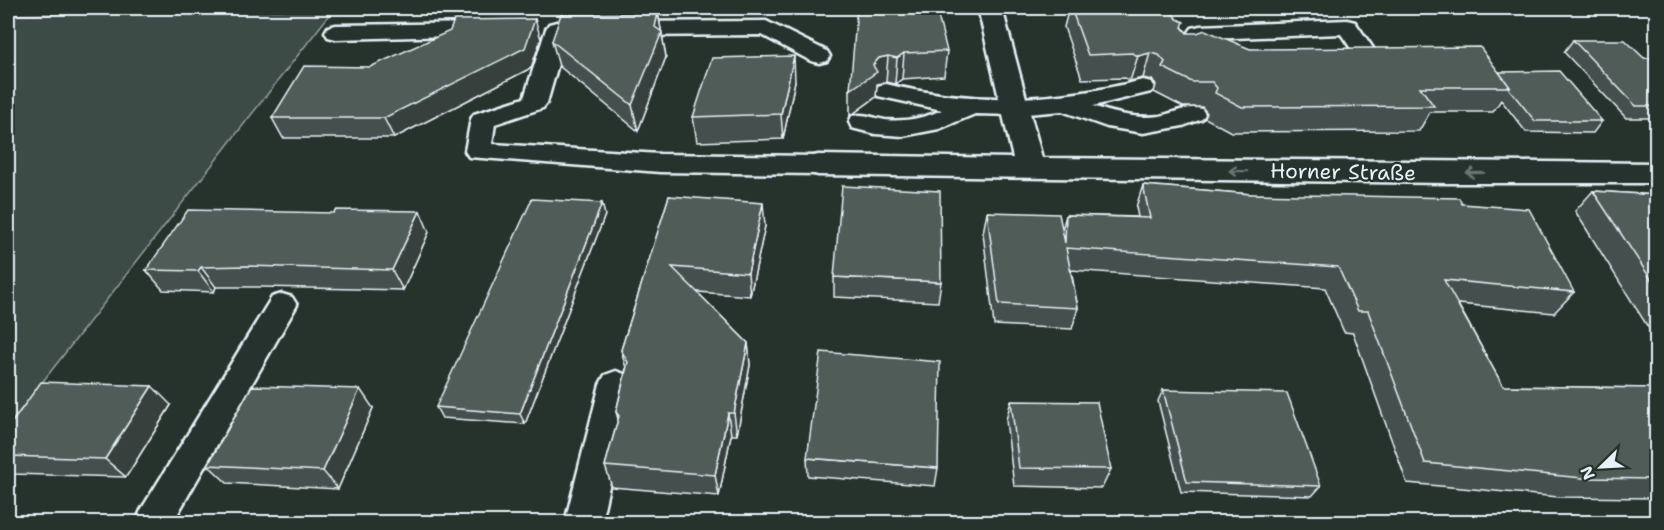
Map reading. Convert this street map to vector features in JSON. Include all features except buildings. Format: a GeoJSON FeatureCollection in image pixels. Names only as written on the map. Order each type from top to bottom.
{"type":"FeatureCollection","features":[{"type":"Feature","properties":{"kind":"street"},"geometry":{"type":"LineString","coordinates":[[990,8],[1017,107],[1030,168]]}},
{"type":"Feature","properties":{"kind":"street","name":"Horner Straße"},"geometry":{"type":"LineString","coordinates":[[818,165],[1656,173]]}},
{"type":"Feature","properties":{"kind":"lane"},"geometry":{"type":"LineString","coordinates":[[1187,50],[1200,33],[1347,27],[1364,51]]}},
{"type":"Feature","properties":{"kind":"lane"},"geometry":{"type":"LineString","coordinates":[[604,29],[766,28],[819,56]]}},
{"type":"Feature","properties":{"kind":"lane"},"geometry":{"type":"LineString","coordinates":[[557,29],[535,104],[483,119],[478,152],[660,163],[818,165]]}},
{"type":"Feature","properties":{"kind":"lane"},"geometry":{"type":"LineString","coordinates":[[336,32],[511,30]]}},
{"type":"Feature","properties":{"kind":"lane"},"geometry":{"type":"LineString","coordinates":[[886,92],[911,99],[970,107],[1017,107],[1107,98],[1143,87]]}},
{"type":"Feature","properties":{"kind":"lane"},"geometry":{"type":"LineString","coordinates":[[1064,103],[1119,124],[1147,126],[1173,122],[1193,114]]}},
{"type":"Feature","properties":{"kind":"lane"},"geometry":{"type":"LineString","coordinates":[[861,122],[872,126],[897,129],[939,122],[970,107]]}},
{"type":"Feature","properties":{"kind":"lane"},"geometry":{"type":"LineString","coordinates":[[154,522],[282,305]]}},
{"type":"Feature","properties":{"kind":"lane"},"geometry":{"type":"LineString","coordinates":[[583,522],[616,384]]}},
{"type":"Feature","properties":{"kind":"shaded area"},"geometry":{"type":"Polygon","coordinates":[[[334,9],[8,426],[8,15],[334,9]]]}}]}
